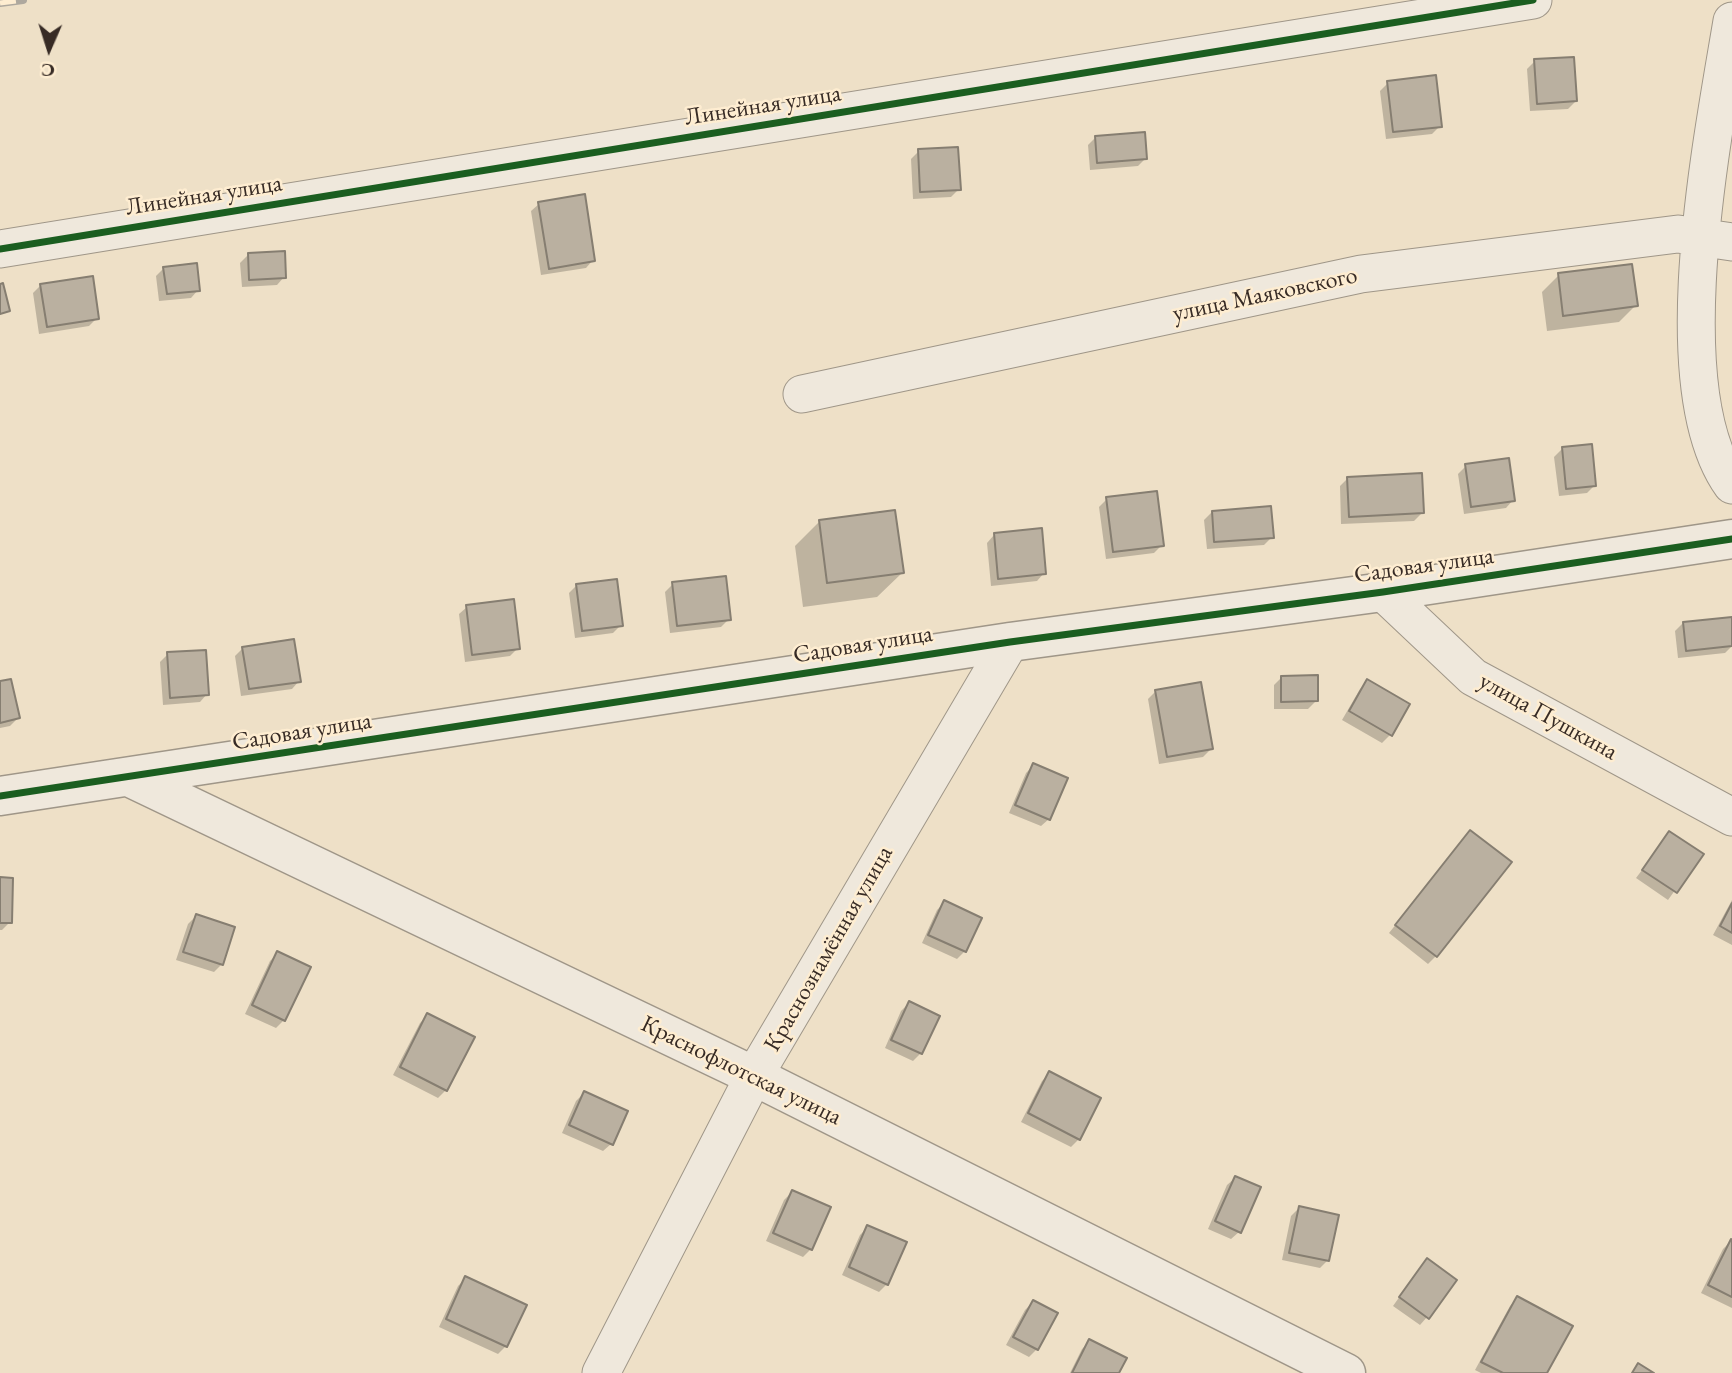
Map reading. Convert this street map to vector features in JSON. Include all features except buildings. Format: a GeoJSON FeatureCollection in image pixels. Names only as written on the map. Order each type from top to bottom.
{"type":"FeatureCollection","features":[{"type":"Feature","properties":{"kind":"street","name":"Линейная улица"},"geometry":{"type":"LineString","coordinates":[[0,249],[1533,0]]}},
{"type":"Feature","properties":{"kind":"street"},"geometry":{"type":"LineString","coordinates":[[1732,21],[1714,126],[1717,240],[1696,327],[1701,408],[1721,470],[1732,485]]}},
{"type":"Feature","properties":{"kind":"street","name":"улица Маяковского"},"geometry":{"type":"LineString","coordinates":[[802,394],[1361,274],[1678,234],[1717,240]]}},
{"type":"Feature","properties":{"kind":"street","name":"Садовая улица"},"geometry":{"type":"LineString","coordinates":[[0,796],[1010,642],[1384,592],[1732,539]]}},
{"type":"Feature","properties":{"kind":"street","name":"улица Пушкина"},"geometry":{"type":"LineString","coordinates":[[1384,592],[1473,677],[1732,817]]}},
{"type":"Feature","properties":{"kind":"street","name":"Краснознамённая улица"},"geometry":{"type":"LineString","coordinates":[[601,1373],[754,1076],[1010,642]]}},
{"type":"Feature","properties":{"kind":"street","name":"Краснофлотская улица"},"geometry":{"type":"LineString","coordinates":[[131,778],[754,1076],[1346,1373]]}},
{"type":"Feature","properties":{"kind":"railway"},"geometry":{"type":"LineString","coordinates":[[0,3],[23,0]]}},
{"type":"Feature","properties":{"kind":"cycle path"},"geometry":{"type":"LineString","coordinates":[[0,249],[1533,0]]}},
{"type":"Feature","properties":{"kind":"cycle path"},"geometry":{"type":"LineString","coordinates":[[0,796],[1010,642],[1383,592],[1732,539]]}}]}
